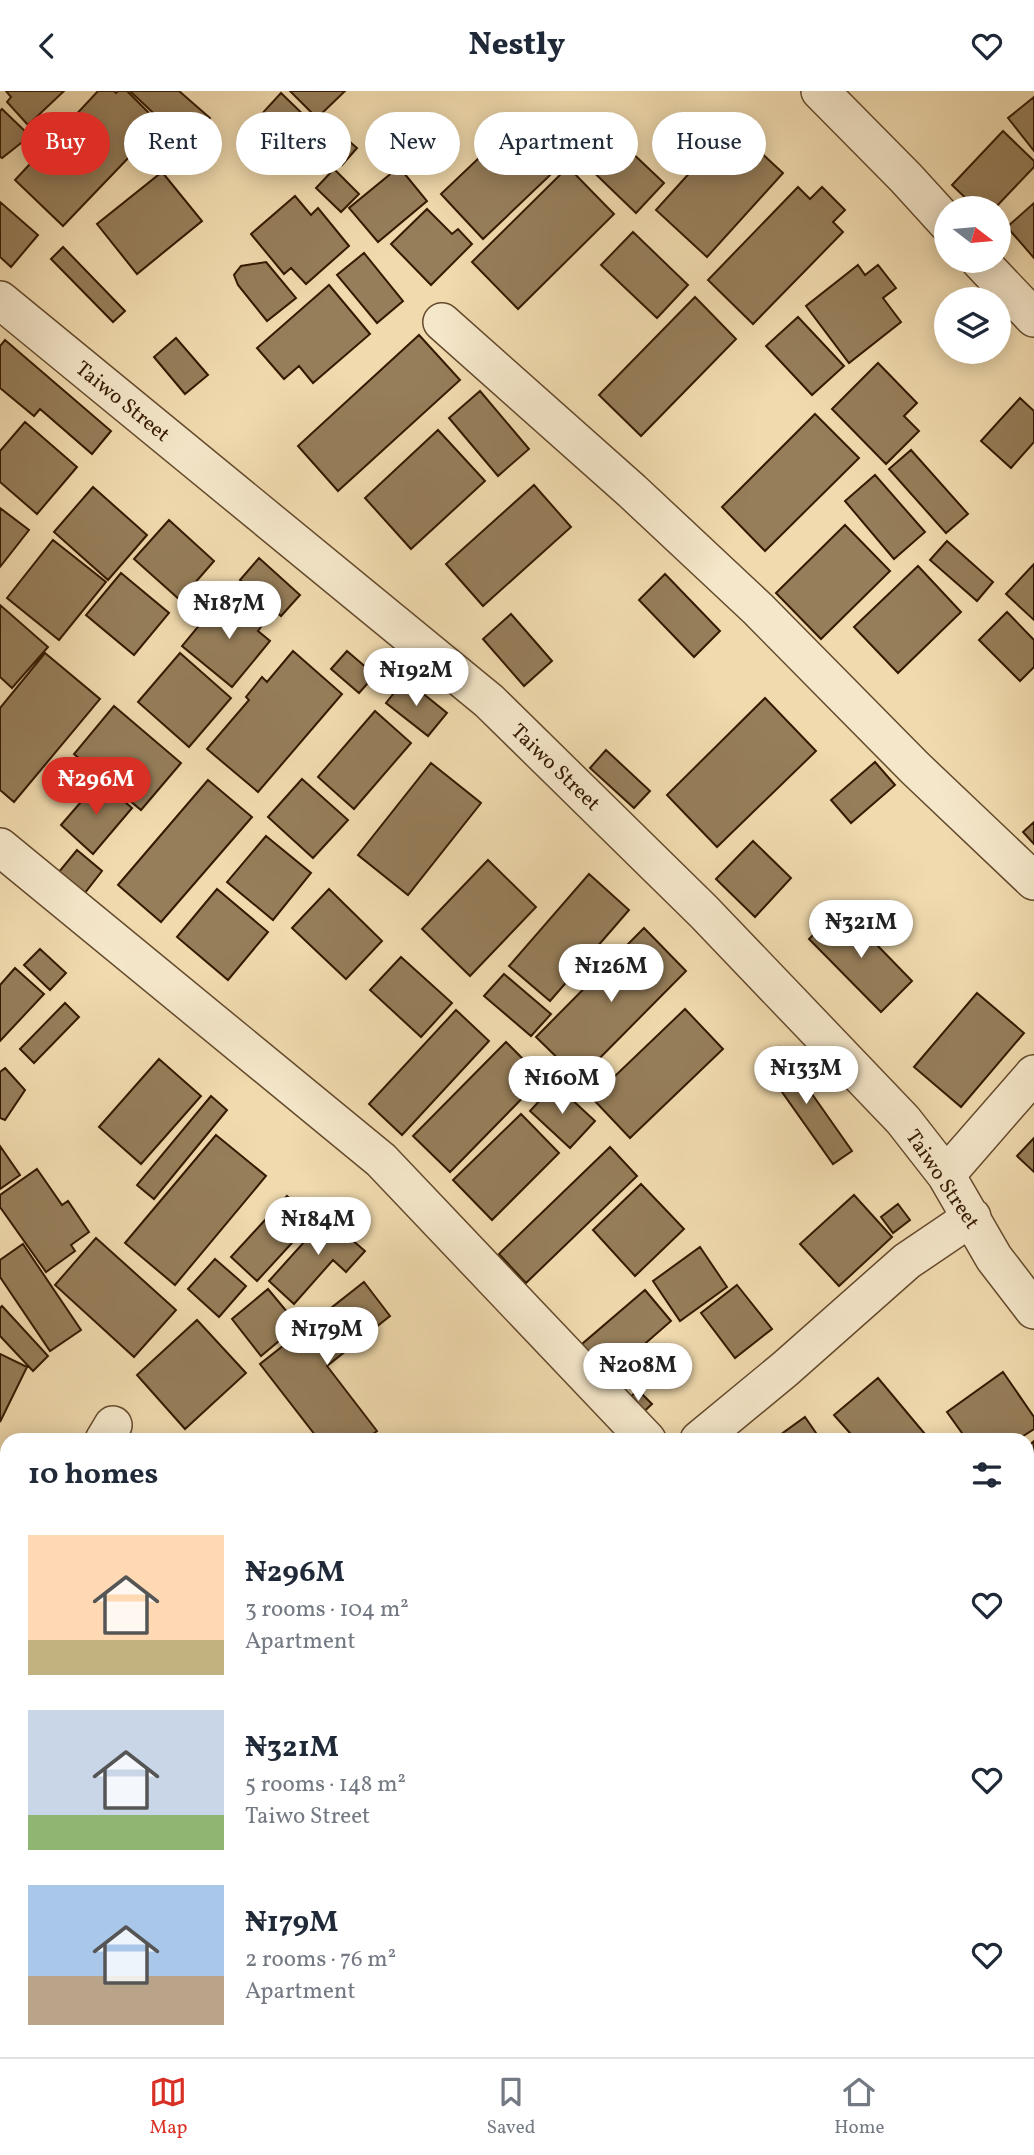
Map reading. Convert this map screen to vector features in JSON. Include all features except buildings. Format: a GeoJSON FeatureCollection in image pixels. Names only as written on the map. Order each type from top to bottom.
{"type":"FeatureCollection","features":[{"type":"Feature","properties":{"kind":"street"},"geometry":{"type":"LineString","coordinates":[[820,91],[934,209]]}},
{"type":"Feature","properties":{"kind":"street"},"geometry":{"type":"LineString","coordinates":[[991,273],[1034,318]]}},
{"type":"Feature","properties":{"kind":"street","name":"Taiwo Street"},"geometry":{"type":"LineString","coordinates":[[0,300],[489,702],[723,932],[903,1120],[946,1175],[994,1258],[1034,1310]]}},
{"type":"Feature","properties":{"kind":"street"},"geometry":{"type":"LineString","coordinates":[[442,322],[632,491],[758,609],[915,768],[1034,881]]}},
{"type":"Feature","properties":{"kind":"street"},"geometry":{"type":"LineString","coordinates":[[0,847],[381,1160],[640,1433]]}},
{"type":"Feature","properties":{"kind":"street"},"geometry":{"type":"LineString","coordinates":[[946,1175],[1034,1074]]}},
{"type":"Feature","properties":{"kind":"street"},"geometry":{"type":"LineString","coordinates":[[707,1433],[785,1369],[907,1261],[972,1217]]}}]}
